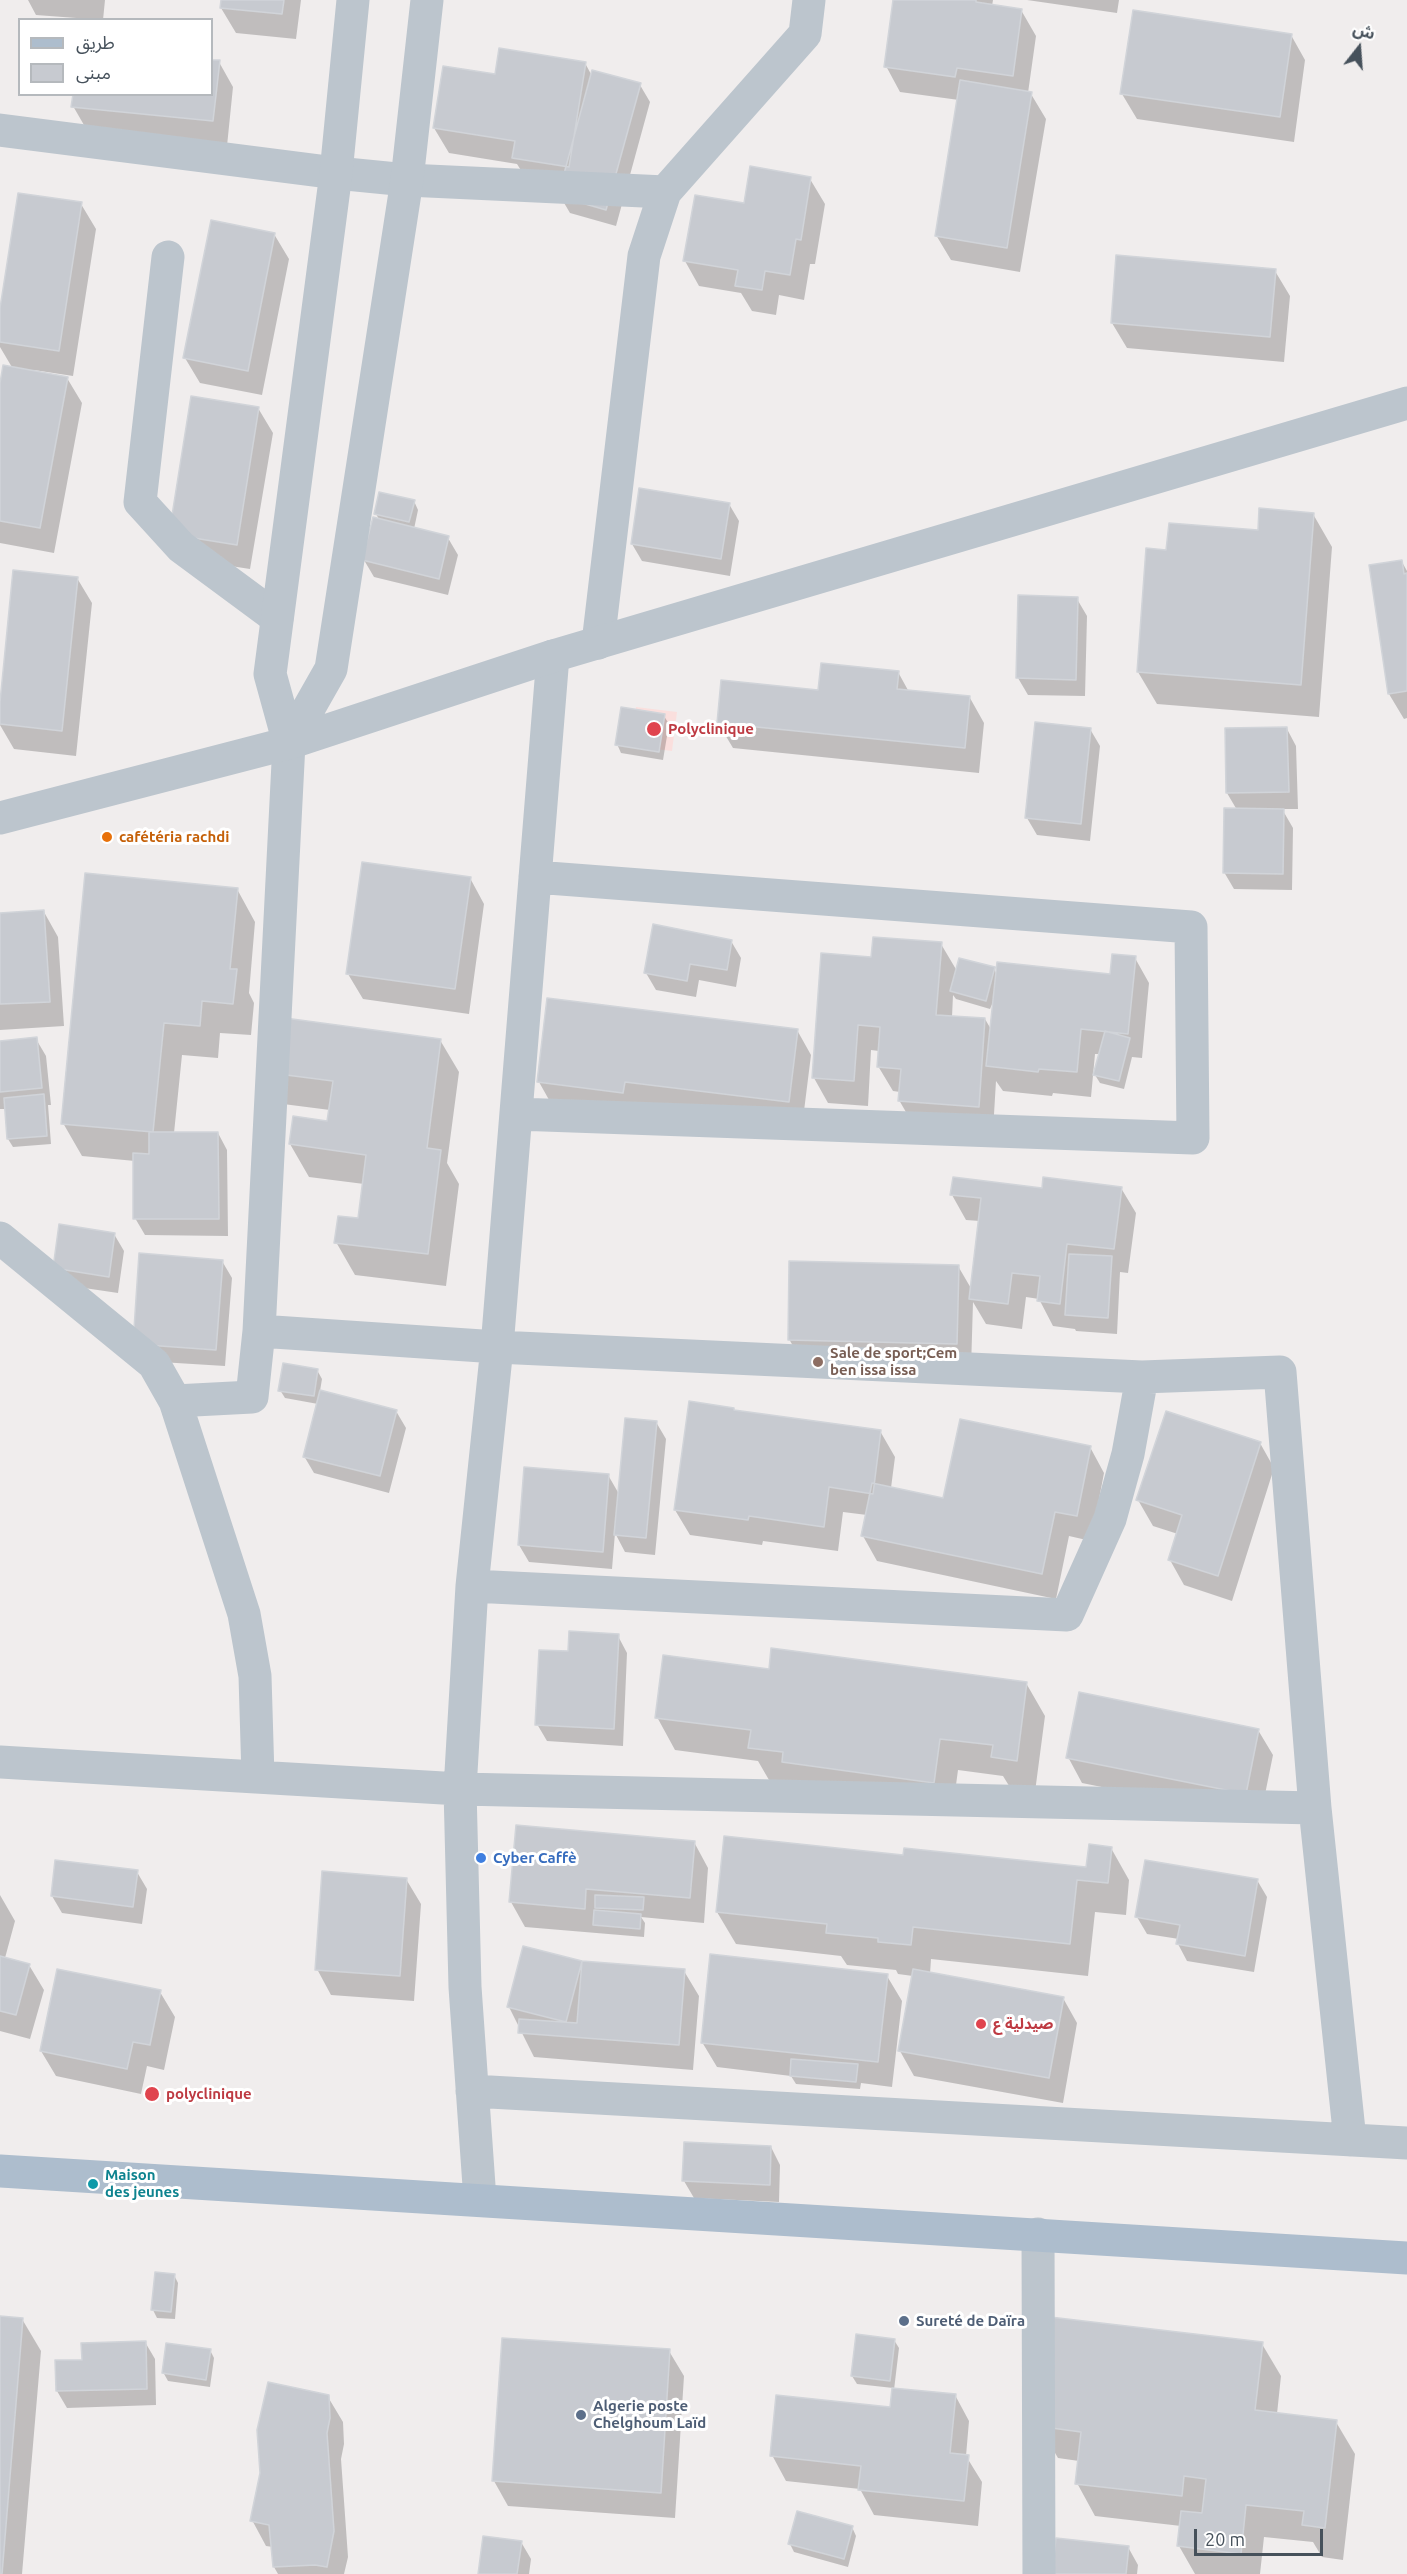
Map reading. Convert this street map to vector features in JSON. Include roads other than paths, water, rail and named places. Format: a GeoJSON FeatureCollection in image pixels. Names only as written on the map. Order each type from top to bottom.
{"type":"FeatureCollection","features":[{"type":"Feature","properties":{"kind":"main road"},"geometry":{"type":"LineString","coordinates":[[0,2171],[1407,2258]]}},
{"type":"Feature","properties":{"kind":"street"},"geometry":{"type":"LineString","coordinates":[[175,1401],[252,1397],[259,1330],[289,743],[270,674],[336,173],[353,0]]}},
{"type":"Feature","properties":{"kind":"street"},"geometry":{"type":"LineString","coordinates":[[289,743],[331,669],[407,180],[427,0]]}},
{"type":"Feature","properties":{"kind":"street"},"geometry":{"type":"LineString","coordinates":[[598,643],[645,256],[665,192],[805,34],[809,0]]}},
{"type":"Feature","properties":{"kind":"street"},"geometry":{"type":"LineString","coordinates":[[0,130],[407,180],[665,192]]}},
{"type":"Feature","properties":{"kind":"street"},"geometry":{"type":"LineString","coordinates":[[168,256],[140,502],[181,547],[277,618]]}},
{"type":"Feature","properties":{"kind":"street"},"geometry":{"type":"LineString","coordinates":[[0,818],[289,743],[553,656],[1407,403]]}},
{"type":"Feature","properties":{"kind":"street"},"geometry":{"type":"LineString","coordinates":[[480,2200],[465,1987],[460,1789],[472,1586],[497,1347],[553,656]]}},
{"type":"Feature","properties":{"kind":"street"},"geometry":{"type":"LineString","coordinates":[[516,1114],[1193,1138],[1191,927],[535,877]]}},
{"type":"Feature","properties":{"kind":"street"},"geometry":{"type":"LineString","coordinates":[[0,1238],[154,1364],[175,1401],[244,1614],[255,1676],[258,1777]]}},
{"type":"Feature","properties":{"kind":"street"},"geometry":{"type":"LineString","coordinates":[[259,1330],[497,1347],[1142,1377],[1280,1372],[1315,1808],[1350,2139]]}},
{"type":"Feature","properties":{"kind":"street"},"geometry":{"type":"LineString","coordinates":[[472,1586],[1067,1615],[1110,1519],[1128,1454],[1142,1377]]}},
{"type":"Feature","properties":{"kind":"street"},"geometry":{"type":"LineString","coordinates":[[0,1762],[460,1789],[1315,1808]]}},
{"type":"Feature","properties":{"kind":"street"},"geometry":{"type":"LineString","coordinates":[[472,2091],[1407,2143]]}},
{"type":"Feature","properties":{"kind":"street"},"geometry":{"type":"LineString","coordinates":[[1038,2234],[1039,2574]]}},
{"type":"Feature","properties":{"kind":"place","name":"Polyclinique"},"geometry":{"type":"Point","coordinates":[654,729]}},
{"type":"Feature","properties":{"kind":"place","name":"cafétéria rachdi"},"geometry":{"type":"Point","coordinates":[107,837]}},
{"type":"Feature","properties":{"kind":"place","name":"Sale de sport;Cem ben issa issa"},"geometry":{"type":"Point","coordinates":[818,1362]}},
{"type":"Feature","properties":{"kind":"place","name":"Cyber Caffè"},"geometry":{"type":"Point","coordinates":[481,1858]}},
{"type":"Feature","properties":{"kind":"place","name":"صيدلية ع"},"geometry":{"type":"Point","coordinates":[981,2024]}},
{"type":"Feature","properties":{"kind":"place","name":"polyclinique"},"geometry":{"type":"Point","coordinates":[152,2094]}},
{"type":"Feature","properties":{"kind":"place","name":"Maison des jeunes"},"geometry":{"type":"Point","coordinates":[93,2184]}},
{"type":"Feature","properties":{"kind":"place","name":"Sureté de Daïra"},"geometry":{"type":"Point","coordinates":[904,2321]}},
{"type":"Feature","properties":{"kind":"place","name":"Algerie poste Chelghoum Laïd"},"geometry":{"type":"Point","coordinates":[581,2415]}}]}
